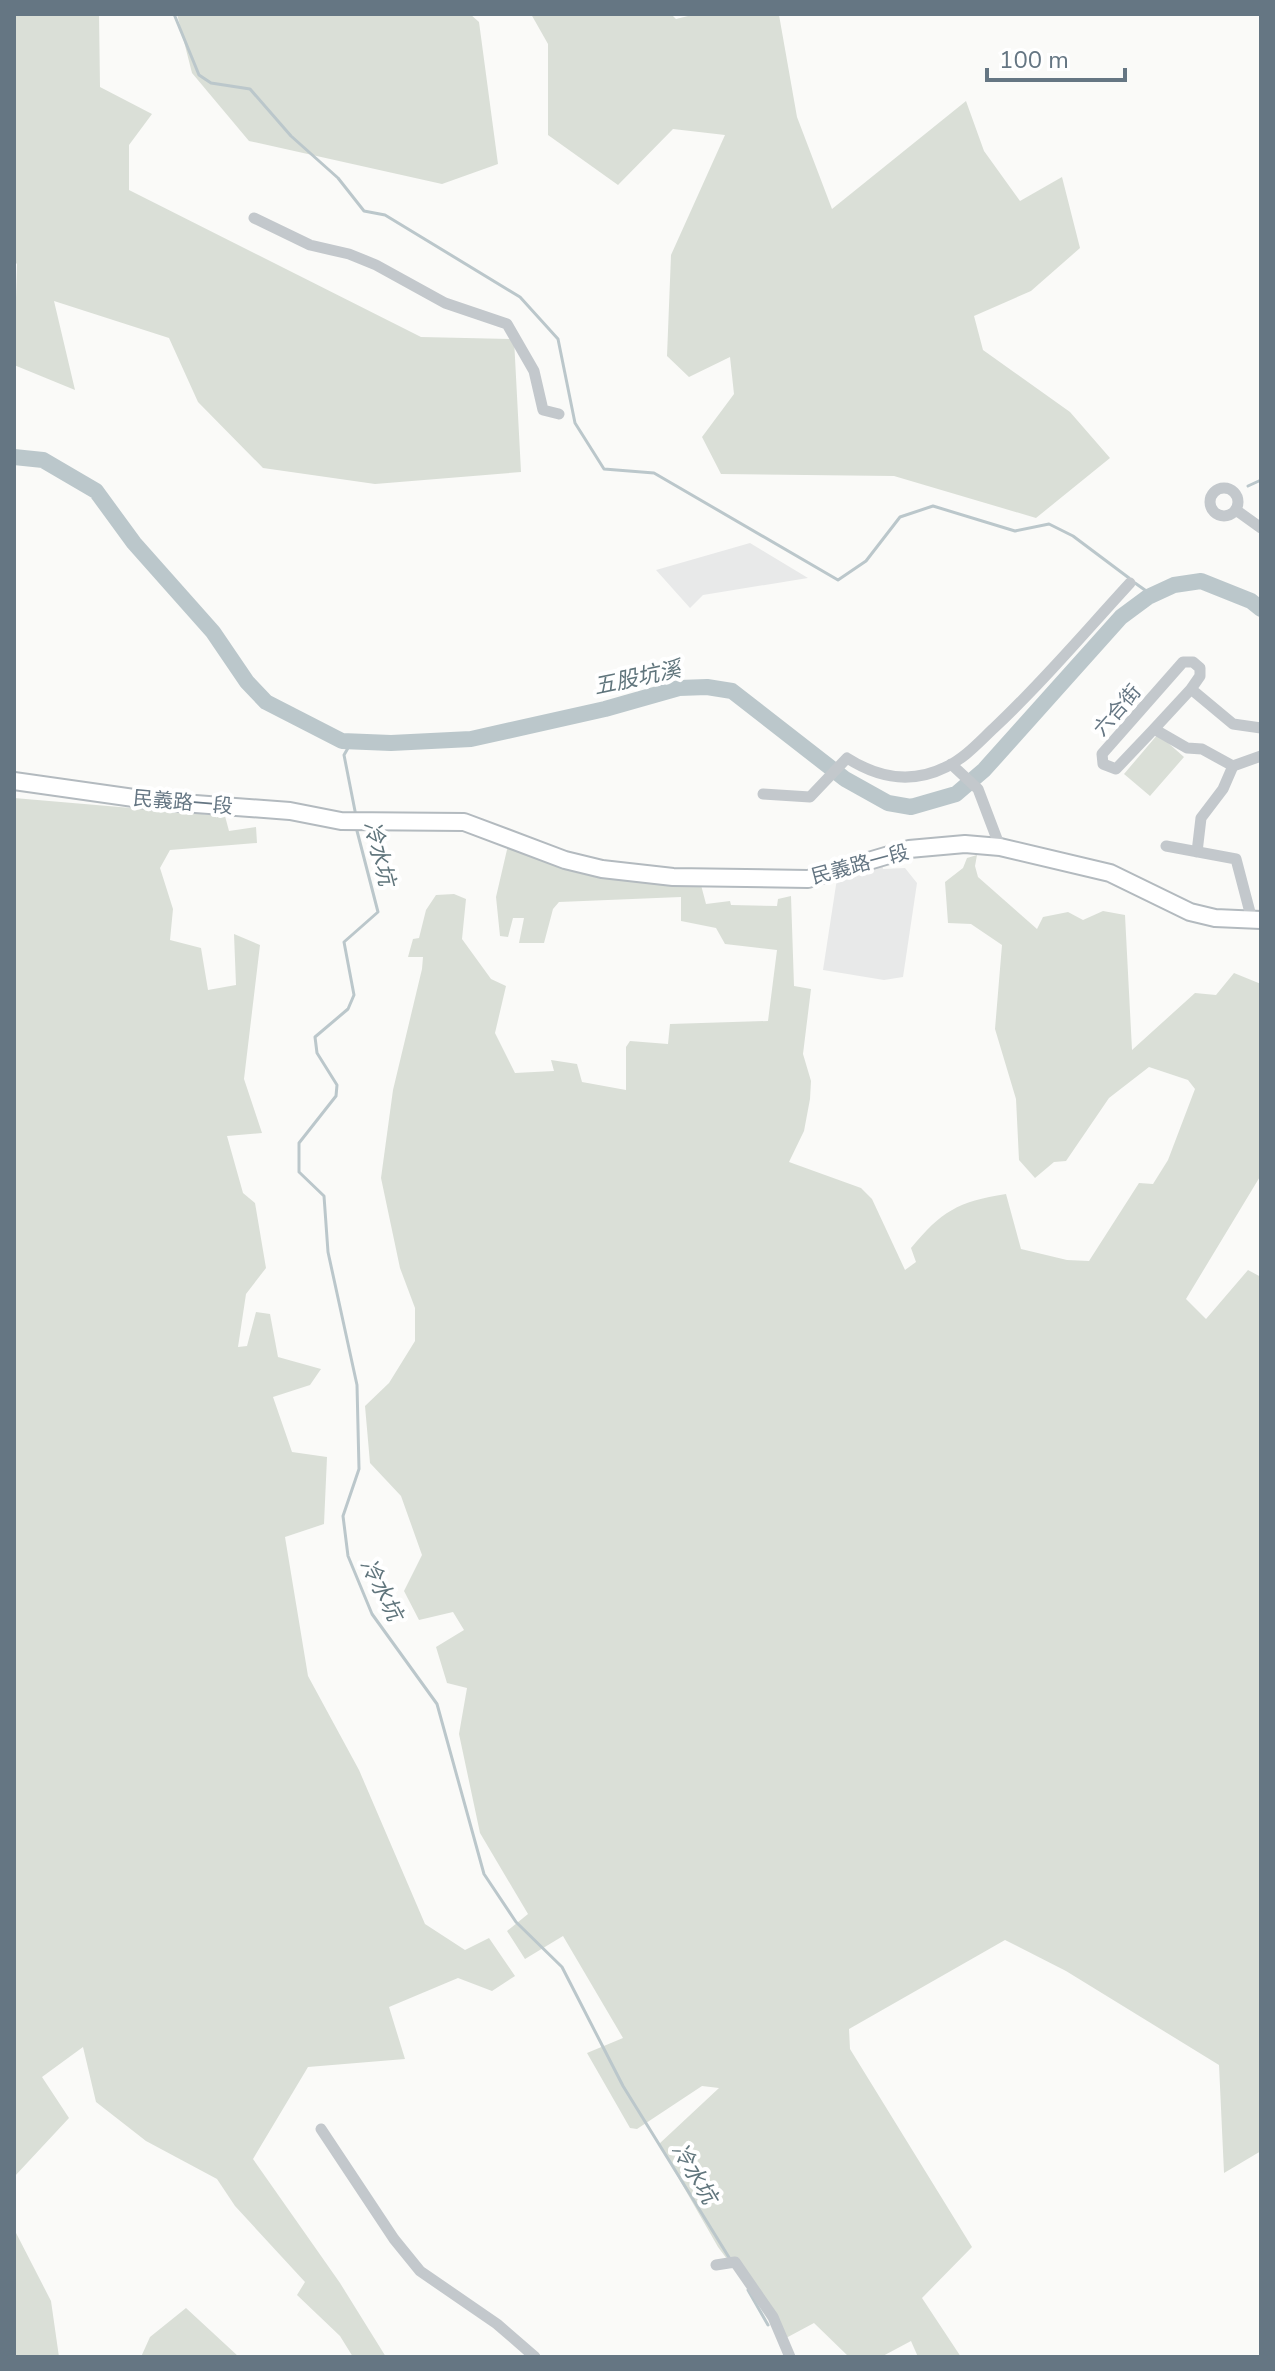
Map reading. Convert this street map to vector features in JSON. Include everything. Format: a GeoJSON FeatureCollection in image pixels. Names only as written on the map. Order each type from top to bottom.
{"type":"FeatureCollection","features":[{"type":"Feature","properties":{"kind":"main road","name":"民義路一段"},"geometry":{"type":"LineString","coordinates":[[14,781],[155,801],[290,811],[356,822],[464,822],[565,860],[602,869],[673,877],[808,879],[909,849],[965,844],[1000,847],[1110,873],[1190,912],[1257,920]]}},
{"type":"Feature","properties":{"kind":"street"},"geometry":{"type":"LineString","coordinates":[[254,218],[310,245],[349,254],[376,265],[445,303],[507,324],[534,371],[543,410],[559,414]]}},
{"type":"Feature","properties":{"kind":"street"},"geometry":{"type":"LineString","coordinates":[[1236,510],[1261,528]]}},
{"type":"Feature","properties":{"kind":"street"},"geometry":{"type":"LineString","coordinates":[[763,794],[810,797],[847,758],[881,776],[898,778],[953,766],[1025,700],[1130,583]]}},
{"type":"Feature","properties":{"kind":"street","name":"六合街"},"geometry":{"type":"LineString","coordinates":[[1183,662],[1193,662],[1200,668],[1200,676],[1191,689],[1116,769],[1103,764],[1102,754],[1183,662]]}},
{"type":"Feature","properties":{"kind":"street"},"geometry":{"type":"LineString","coordinates":[[1191,689],[1233,724],[1261,728]]}},
{"type":"Feature","properties":{"kind":"street","name":"六合街"},"geometry":{"type":"LineString","coordinates":[[1154,729],[1187,748],[1202,749],[1233,766]]}},
{"type":"Feature","properties":{"kind":"street"},"geometry":{"type":"LineString","coordinates":[[1197,852],[1201,818],[1223,789],[1233,766],[1261,756]]}},
{"type":"Feature","properties":{"kind":"street"},"geometry":{"type":"LineString","coordinates":[[953,766],[978,789],[1000,847]]}},
{"type":"Feature","properties":{"kind":"street"},"geometry":{"type":"LineString","coordinates":[[1166,846],[1236,859],[1257,920]]}},
{"type":"Feature","properties":{"kind":"street"},"geometry":{"type":"LineString","coordinates":[[321,2129],[394,2239],[420,2271],[497,2324],[535,2357]]}},
{"type":"Feature","properties":{"kind":"street"},"geometry":{"type":"LineString","coordinates":[[726,2264],[773,2317],[788,2356]]}},
{"type":"Feature","properties":{"kind":"shaded area"},"geometry":{"type":"Polygon","coordinates":[[[14,14],[99,14],[100,87],[152,114],[129,145],[129,190],[421,337],[514,339],[521,472],[375,484],[263,468],[198,402],[169,338],[54,301],[75,390],[14,365],[17,264],[14,261],[14,14]]]}},
{"type":"Feature","properties":{"kind":"shaded area"},"geometry":{"type":"Polygon","coordinates":[[[177,14],[470,14],[479,22],[498,164],[442,184],[249,141],[192,73],[177,14]]]}},
{"type":"Feature","properties":{"kind":"shaded area"},"geometry":{"type":"Polygon","coordinates":[[[531,14],[671,14],[676,19],[696,14],[779,15],[797,117],[832,209],[966,101],[984,151],[1020,201],[1062,177],[1080,248],[1031,291],[974,316],[983,350],[1070,412],[1110,458],[1036,518],[894,476],[721,474],[702,437],[734,394],[730,357],[689,377],[667,356],[671,255],[725,135],[673,129],[618,185],[548,135],[548,44],[531,14]]]}},
{"type":"Feature","properties":{"kind":"shaded area"},"geometry":{"type":"Polygon","coordinates":[[[750,543],[808,578],[703,595],[690,608],[656,570],[750,543]]]}},
{"type":"Feature","properties":{"kind":"shaded area"},"geometry":{"type":"Polygon","coordinates":[[[1158,734],[1184,757],[1150,796],[1124,774],[1158,734]]]}},
{"type":"Feature","properties":{"kind":"shaded area"},"geometry":{"type":"Polygon","coordinates":[[[14,798],[225,816],[229,831],[256,827],[257,843],[170,850],[160,868],[173,909],[170,940],[201,948],[208,990],[236,985],[234,934],[260,945],[244,1079],[262,1133],[227,1136],[243,1193],[255,1203],[266,1268],[246,1294],[238,1347],[247,1346],[256,1312],[270,1314],[278,1357],[321,1369],[310,1385],[273,1397],[292,1452],[327,1457],[324,1524],[285,1537],[308,1676],[359,1770],[425,1924],[465,1950],[489,1938],[515,1976],[492,1991],[458,1978],[389,2007],[405,2059],[308,2067],[253,2159],[340,2283],[386,2357],[353,2357],[340,2336],[297,2295],[305,2282],[235,2206],[217,2179],[146,2141],[96,2102],[83,2047],[42,2077],[69,2118],[14,2177],[14,798]]]}},
{"type":"Feature","properties":{"kind":"shaded area"},"geometry":{"type":"Polygon","coordinates":[[[509,841],[701,885],[706,904],[730,901],[731,905],[777,906],[778,899],[791,896],[794,986],[811,989],[803,1054],[811,1081],[804,1131],[789,1162],[861,1188],[872,1199],[905,1270],[916,1262],[911,1248],[942,1217],[963,1205],[1006,1194],[1021,1249],[1067,1260],[1089,1261],[1139,1183],[1153,1184],[1168,1160],[1195,1089],[1188,1080],[1149,1067],[1109,1098],[1066,1161],[1054,1162],[1035,1178],[1019,1160],[1016,1099],[995,1029],[1002,945],[971,924],[948,923],[945,882],[963,868],[967,858],[977,855],[975,866],[978,877],[1037,929],[1043,917],[1068,912],[1083,920],[1103,911],[1125,915],[1132,1050],[1195,993],[1216,995],[1234,973],[1261,984],[1261,1175],[1186,1299],[1206,1319],[1248,1270],[1261,1277],[1261,2151],[1224,2173],[1219,2065],[1066,1971],[1005,1940],[849,2029],[850,2049],[972,2247],[922,2298],[961,2357],[918,2357],[911,2341],[881,2357],[849,2357],[814,2323],[786,2338],[718,2247],[659,2144],[719,2088],[702,2086],[637,2129],[630,2128],[587,2053],[623,2038],[563,1936],[525,1959],[507,1931],[528,1914],[480,1833],[459,1734],[467,1688],[447,1683],[436,1647],[464,1630],[453,1612],[419,1620],[404,1591],[422,1555],[401,1496],[370,1463],[365,1406],[389,1383],[415,1341],[415,1308],[400,1268],[381,1178],[393,1090],[422,969],[423,957],[408,957],[413,939],[419,938],[426,910],[436,895],[454,894],[466,899],[462,939],[491,979],[506,986],[495,1033],[515,1073],[554,1071],[551,1060],[577,1064],[582,1082],[626,1090],[626,1047],[630,1041],[668,1044],[670,1024],[768,1021],[777,950],[725,944],[716,928],[681,921],[681,897],[559,902],[553,909],[544,943],[519,943],[524,918],[513,918],[508,937],[500,936],[496,897],[509,841]]]}},
{"type":"Feature","properties":{"kind":"shaded area"},"geometry":{"type":"Polygon","coordinates":[[[882,859],[883,869],[905,868],[917,883],[903,977],[884,980],[823,970],[838,872],[882,859]]]}},
{"type":"Feature","properties":{"kind":"shaded area"},"geometry":{"type":"Polygon","coordinates":[[[14,2229],[51,2301],[59,2357],[14,2357],[14,2229]]]}},
{"type":"Feature","properties":{"kind":"shaded area"},"geometry":{"type":"Polygon","coordinates":[[[186,2308],[239,2357],[141,2357],[150,2337],[186,2308]]]}},
{"type":"Feature","properties":{"kind":"waterway"},"geometry":{"type":"LineString","coordinates":[[174,14],[199,75],[211,83],[250,89],[291,136],[338,178],[364,211],[385,215],[520,297],[558,339],[575,423],[604,469],[654,473],[838,580],[866,561],[900,517],[933,506],[1015,531],[1049,524],[1073,536],[1129,578]]}},
{"type":"Feature","properties":{"kind":"waterway","name":"五股坑溪"},"geometry":{"type":"LineString","coordinates":[[14,457],[43,460],[96,491],[134,543],[213,632],[247,682],[266,702],[342,741],[391,743],[471,739],[605,709],[679,688],[707,687],[732,691],[845,779],[888,803],[911,807],[956,794],[984,770],[1121,617],[1148,597],[1174,585],[1201,581],[1251,601],[1261,609]]}},
{"type":"Feature","properties":{"kind":"waterway"},"geometry":{"type":"LineString","coordinates":[[1248,486],[1261,480]]}},
{"type":"Feature","properties":{"kind":"waterway"},"geometry":{"type":"LineString","coordinates":[[1135,583],[1152,595]]}},
{"type":"Feature","properties":{"kind":"waterway","name":"冷水坑"},"geometry":{"type":"LineString","coordinates":[[352,741],[344,755],[356,816]]}},
{"type":"Feature","properties":{"kind":"waterway","name":"冷水坑"},"geometry":{"type":"LineString","coordinates":[[356,827],[378,912],[344,942],[354,995],[348,1009],[315,1037],[317,1053],[337,1085],[336,1096],[299,1143],[299,1172],[324,1196],[328,1252],[357,1385],[359,1469],[343,1516],[348,1556],[372,1614],[437,1704],[484,1874],[516,1922],[562,1967],[623,2086],[730,2259]]}},
{"type":"Feature","properties":{"kind":"waterway","name":"冷水坑"},"geometry":{"type":"LineString","coordinates":[[748,2290],[768,2325]]}}]}
